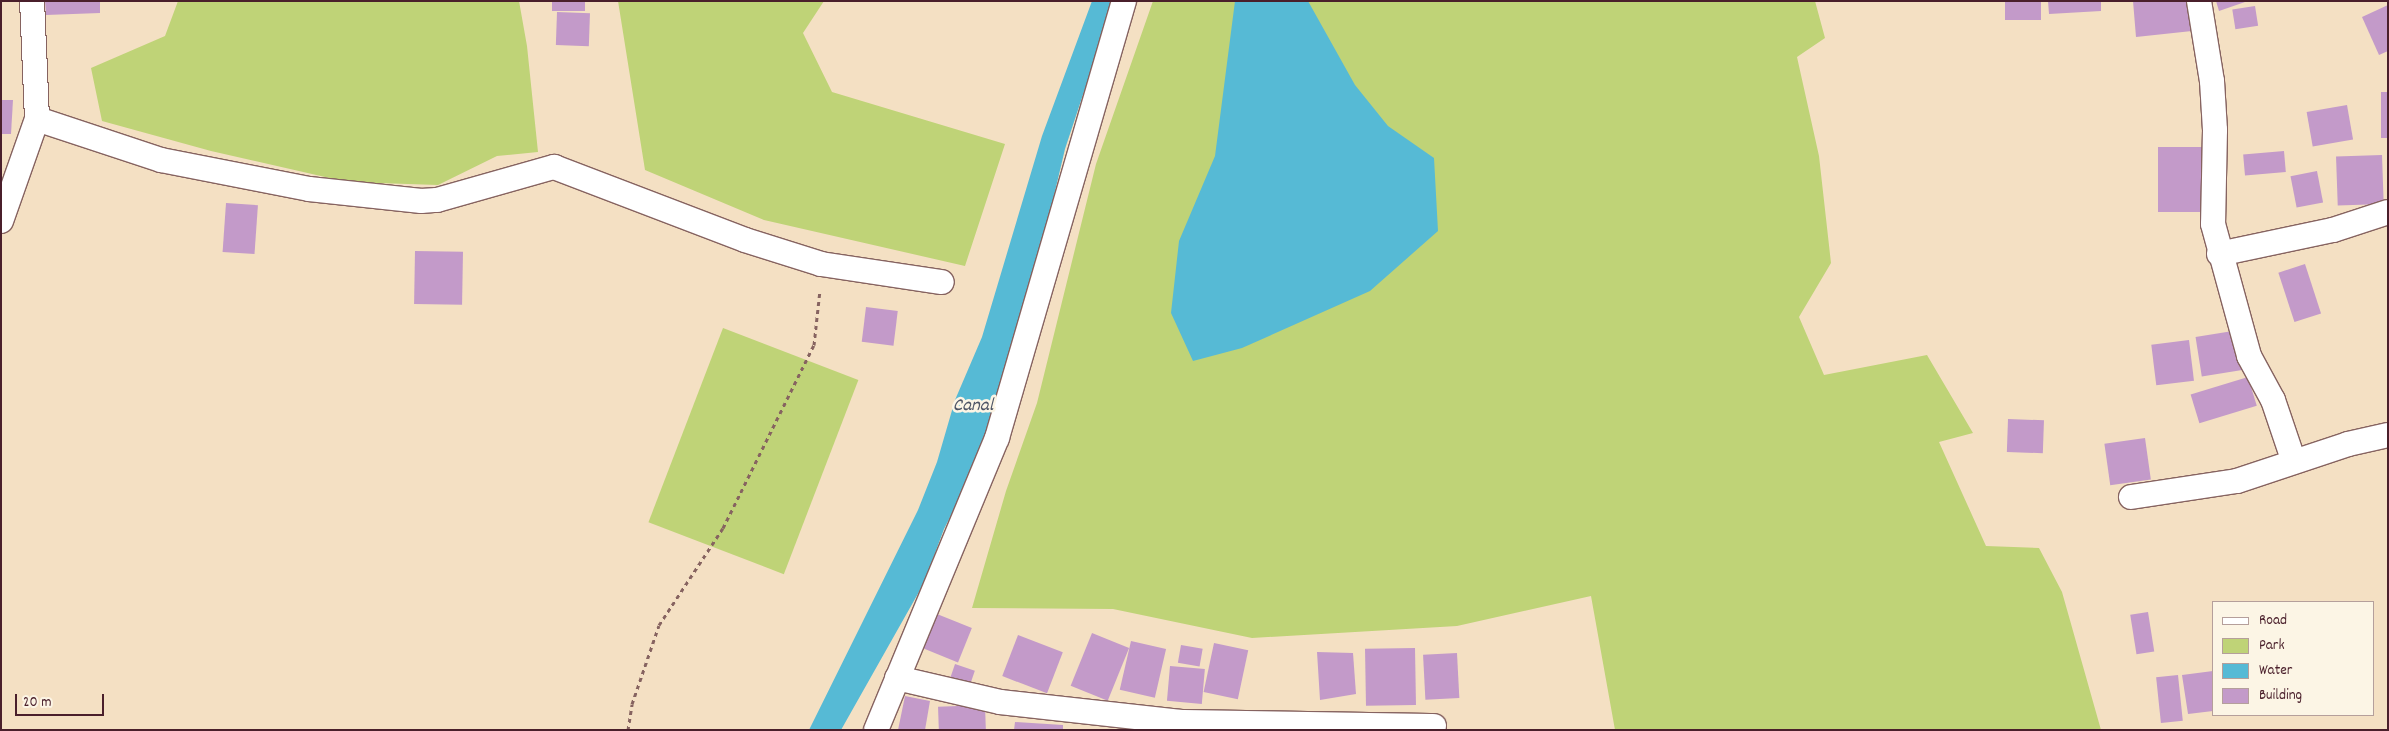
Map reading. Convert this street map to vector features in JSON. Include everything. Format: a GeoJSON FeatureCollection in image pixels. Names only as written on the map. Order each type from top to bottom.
{"type":"FeatureCollection","features":[{"type":"Feature","properties":{"kind":"street"},"geometry":{"type":"LineString","coordinates":[[1,221],[37,119],[32,1]]}},
{"type":"Feature","properties":{"kind":"street"},"geometry":{"type":"LineString","coordinates":[[876,730],[997,438],[1124,1]]}},
{"type":"Feature","properties":{"kind":"street"},"geometry":{"type":"LineString","coordinates":[[2199,1],[2212,82],[2216,130],[2212,224],[2249,356],[2273,400],[2294,462]]}},
{"type":"Feature","properties":{"kind":"street"},"geometry":{"type":"LineString","coordinates":[[37,119],[161,160],[309,189],[422,201],[438,200],[554,167],[745,240],[821,264],[942,282]]}},
{"type":"Feature","properties":{"kind":"street"},"geometry":{"type":"LineString","coordinates":[[2219,254],[2333,230],[2388,212]]}},
{"type":"Feature","properties":{"kind":"street"},"geometry":{"type":"LineString","coordinates":[[2132,497],[2237,481],[2294,462],[2388,435]]}},
{"type":"Feature","properties":{"kind":"street"},"geometry":{"type":"LineString","coordinates":[[897,678],[1000,702],[1180,722],[1434,726]]}},
{"type":"Feature","properties":{"kind":"path"},"geometry":{"type":"LineString","coordinates":[[628,730],[632,704],[659,625],[723,528],[814,345],[821,264]]}},
{"type":"Feature","properties":{"kind":"green space"},"geometry":{"type":"Polygon","coordinates":[[[178,1],[519,1],[527,46],[538,152],[497,156],[438,185],[347,182],[211,151],[102,121],[91,68],[165,36],[178,1]]]}},
{"type":"Feature","properties":{"kind":"green space"},"geometry":{"type":"Polygon","coordinates":[[[618,1],[824,1],[803,33],[832,92],[1005,144],[965,266],[764,220],[645,170],[618,1]]]}},
{"type":"Feature","properties":{"kind":"green space"},"geometry":{"type":"Polygon","coordinates":[[[1153,1],[1815,1],[1825,38],[1797,57],[1819,156],[1831,263],[1799,317],[1824,375],[1927,355],[1973,433],[1939,442],[1986,546],[2039,548],[2062,592],[2101,730],[1615,730],[1591,596],[1457,626],[1252,638],[1113,609],[972,608],[1006,491],[1037,403],[1096,164],[1153,1]]]}},
{"type":"Feature","properties":{"kind":"green space"},"geometry":{"type":"Polygon","coordinates":[[[723,328],[858,380],[784,574],[648,522],[723,328]]]}},
{"type":"Feature","properties":{"kind":"water","name":"Canal"},"geometry":{"type":"Polygon","coordinates":[[[1092,1],[1114,1],[1065,149],[1044,238],[1000,391],[969,480],[944,529],[924,583],[841,730],[809,730],[918,510],[937,462],[955,400],[982,337],[1042,136],[1092,1]]]}},
{"type":"Feature","properties":{"kind":"water"},"geometry":{"type":"Polygon","coordinates":[[[1235,1],[1308,1],[1355,85],[1388,126],[1434,158],[1438,231],[1370,291],[1242,348],[1193,361],[1171,313],[1179,241],[1215,156],[1235,1]]]}},
{"type":"Feature","properties":{"kind":"building"},"geometry":{"type":"Polygon","coordinates":[[[45,1],[100,1],[100,13],[46,15],[45,1]]]}},
{"type":"Feature","properties":{"kind":"building"},"geometry":{"type":"Polygon","coordinates":[[[552,1],[585,1],[585,11],[552,11],[552,1]]]}},
{"type":"Feature","properties":{"kind":"building"},"geometry":{"type":"Polygon","coordinates":[[[2005,1],[2041,1],[2041,20],[2005,20],[2005,1]]]}},
{"type":"Feature","properties":{"kind":"building"},"geometry":{"type":"Polygon","coordinates":[[[2048,1],[2101,1],[2101,11],[2049,14],[2048,1]]]}},
{"type":"Feature","properties":{"kind":"building"},"geometry":{"type":"Polygon","coordinates":[[[2133,1],[2189,1],[2192,31],[2136,37],[2133,1]]]}},
{"type":"Feature","properties":{"kind":"building"},"geometry":{"type":"Polygon","coordinates":[[[2216,1],[2245,1],[2245,2],[2219,11],[2216,1]]]}},
{"type":"Feature","properties":{"kind":"building"},"geometry":{"type":"Polygon","coordinates":[[[2388,5],[2388,51],[2379,55],[2362,17],[2388,5]]]}},
{"type":"Feature","properties":{"kind":"building"},"geometry":{"type":"Polygon","coordinates":[[[2255,6],[2258,26],[2235,29],[2232,10],[2255,6]]]}},
{"type":"Feature","properties":{"kind":"building"},"geometry":{"type":"Polygon","coordinates":[[[557,12],[590,13],[589,46],[556,45],[557,12]]]}},
{"type":"Feature","properties":{"kind":"building"},"geometry":{"type":"Polygon","coordinates":[[[2381,92],[2388,92],[2388,138],[2381,138],[2381,92]]]}},
{"type":"Feature","properties":{"kind":"building"},"geometry":{"type":"Polygon","coordinates":[[[1,100],[13,100],[11,134],[1,134],[1,100]]]}},
{"type":"Feature","properties":{"kind":"building"},"geometry":{"type":"Polygon","coordinates":[[[2347,105],[2353,139],[2313,147],[2307,112],[2347,105]]]}},
{"type":"Feature","properties":{"kind":"building"},"geometry":{"type":"Polygon","coordinates":[[[2158,147],[2205,147],[2205,212],[2158,212],[2158,147]]]}},
{"type":"Feature","properties":{"kind":"building"},"geometry":{"type":"Polygon","coordinates":[[[2284,151],[2286,172],[2245,175],[2243,155],[2284,151]]]}},
{"type":"Feature","properties":{"kind":"building"},"geometry":{"type":"Polygon","coordinates":[[[2382,155],[2384,204],[2338,206],[2336,157],[2382,155]]]}},
{"type":"Feature","properties":{"kind":"building"},"geometry":{"type":"Polygon","coordinates":[[[2317,171],[2323,202],[2297,208],[2290,176],[2317,171]]]}},
{"type":"Feature","properties":{"kind":"building"},"geometry":{"type":"Polygon","coordinates":[[[226,203],[258,205],[255,254],[223,252],[226,203]]]}},
{"type":"Feature","properties":{"kind":"building"},"geometry":{"type":"Polygon","coordinates":[[[415,251],[463,252],[462,305],[414,304],[415,251]]]}},
{"type":"Feature","properties":{"kind":"building"},"geometry":{"type":"Polygon","coordinates":[[[2305,264],[2321,313],[2294,322],[2278,273],[2305,264]]]}},
{"type":"Feature","properties":{"kind":"building"},"geometry":{"type":"Polygon","coordinates":[[[866,307],[898,311],[893,346],[862,342],[866,307]]]}},
{"type":"Feature","properties":{"kind":"building"},"geometry":{"type":"Polygon","coordinates":[[[2239,330],[2245,370],[2202,376],[2196,337],[2239,330]]]}},
{"type":"Feature","properties":{"kind":"building"},"geometry":{"type":"Polygon","coordinates":[[[2189,340],[2194,381],[2156,385],[2151,345],[2189,340]]]}},
{"type":"Feature","properties":{"kind":"building"},"geometry":{"type":"Polygon","coordinates":[[[2248,377],[2257,406],[2199,423],[2191,395],[2248,377]]]}},
{"type":"Feature","properties":{"kind":"building"},"geometry":{"type":"Polygon","coordinates":[[[2008,419],[2044,420],[2043,453],[2007,452],[2008,419]]]}},
{"type":"Feature","properties":{"kind":"building"},"geometry":{"type":"Polygon","coordinates":[[[2145,438],[2151,480],[2110,485],[2104,444],[2145,438]]]}},
{"type":"Feature","properties":{"kind":"building"},"geometry":{"type":"Polygon","coordinates":[[[932,612],[972,628],[958,662],[918,646],[932,612]]]}},
{"type":"Feature","properties":{"kind":"building"},"geometry":{"type":"Polygon","coordinates":[[[2148,612],[2154,652],[2136,654],[2130,615],[2148,612]]]}},
{"type":"Feature","properties":{"kind":"building"},"geometry":{"type":"Polygon","coordinates":[[[1092,633],[1129,648],[1108,701],[1071,686],[1092,633]]]}},
{"type":"Feature","properties":{"kind":"building"},"geometry":{"type":"Polygon","coordinates":[[[1018,635],[1063,652],[1047,693],[1002,676],[1018,635]]]}},
{"type":"Feature","properties":{"kind":"building"},"geometry":{"type":"Polygon","coordinates":[[[1131,641],[1166,649],[1155,698],[1120,690],[1131,641]]]}},
{"type":"Feature","properties":{"kind":"building"},"geometry":{"type":"Polygon","coordinates":[[[1214,643],[1248,650],[1238,699],[1204,692],[1214,643]]]}},
{"type":"Feature","properties":{"kind":"building"},"geometry":{"type":"Polygon","coordinates":[[[1181,645],[1203,649],[1200,667],[1178,663],[1181,645]]]}},
{"type":"Feature","properties":{"kind":"building"},"geometry":{"type":"Polygon","coordinates":[[[1415,648],[1416,705],[1366,706],[1365,649],[1415,648]]]}},
{"type":"Feature","properties":{"kind":"building"},"geometry":{"type":"Polygon","coordinates":[[[1317,652],[1353,653],[1356,694],[1320,700],[1317,652]]]}},
{"type":"Feature","properties":{"kind":"building"},"geometry":{"type":"Polygon","coordinates":[[[1457,653],[1459,698],[1425,700],[1423,655],[1457,653]]]}},
{"type":"Feature","properties":{"kind":"building"},"geometry":{"type":"Polygon","coordinates":[[[955,664],[975,671],[969,689],[949,682],[955,664]]]}},
{"type":"Feature","properties":{"kind":"building"},"geometry":{"type":"Polygon","coordinates":[[[1170,666],[1205,669],[1202,704],[1167,701],[1170,666]]]}},
{"type":"Feature","properties":{"kind":"building"},"geometry":{"type":"Polygon","coordinates":[[[2212,671],[2212,711],[2188,714],[2182,675],[2212,671]]]}},
{"type":"Feature","properties":{"kind":"building"},"geometry":{"type":"Polygon","coordinates":[[[2178,675],[2183,721],[2161,723],[2156,677],[2178,675]]]}},
{"type":"Feature","properties":{"kind":"building"},"geometry":{"type":"Polygon","coordinates":[[[905,696],[930,701],[925,730],[898,730],[905,696]]]}},
{"type":"Feature","properties":{"kind":"building"},"geometry":{"type":"Polygon","coordinates":[[[985,705],[986,730],[939,730],[938,707],[985,705]]]}},
{"type":"Feature","properties":{"kind":"building"},"geometry":{"type":"Polygon","coordinates":[[[1015,722],[1063,725],[1063,730],[1014,730],[1015,722]]]}}]}
